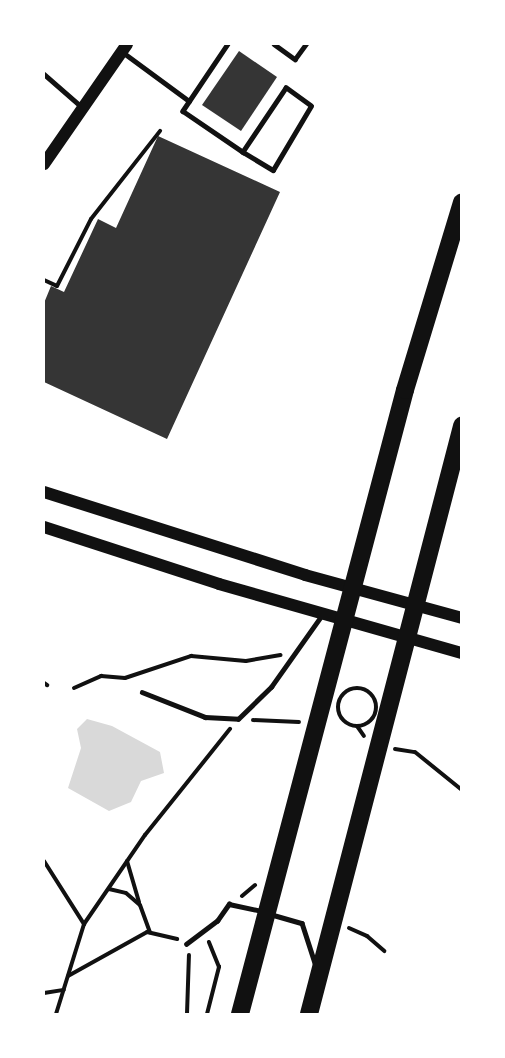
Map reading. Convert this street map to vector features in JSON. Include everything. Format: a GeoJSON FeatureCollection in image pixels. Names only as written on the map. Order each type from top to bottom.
{"type":"FeatureCollection","features":[{"type":"Feature","properties":{"kind":"highway"},"geometry":{"type":"LineString","coordinates":[[240,1014],[405,390],[462,202]]}},
{"type":"Feature","properties":{"kind":"highway"},"geometry":{"type":"LineString","coordinates":[[309,1014],[462,426]]}},
{"type":"Feature","properties":{"kind":"main road"},"geometry":{"type":"LineString","coordinates":[[44,164],[125,47]]}},
{"type":"Feature","properties":{"kind":"main road"},"geometry":{"type":"LineString","coordinates":[[44,492],[305,575],[462,618]]}},
{"type":"Feature","properties":{"kind":"main road"},"geometry":{"type":"LineString","coordinates":[[44,527],[322,615],[462,653]]}},
{"type":"Feature","properties":{"kind":"lane"},"geometry":{"type":"LineString","coordinates":[[228,44],[183,111],[243,152],[273,170],[311,106],[286,88],[243,152]]}},
{"type":"Feature","properties":{"kind":"lane"},"geometry":{"type":"LineString","coordinates":[[273,44],[295,58],[306,44]]}},
{"type":"Feature","properties":{"kind":"lane"},"geometry":{"type":"LineString","coordinates":[[125,47],[189,101]]}},
{"type":"Feature","properties":{"kind":"lane"},"geometry":{"type":"LineString","coordinates":[[44,74],[82,107]]}},
{"type":"Feature","properties":{"kind":"lane"},"geometry":{"type":"LineString","coordinates":[[142,692],[205,717],[238,719],[271,687],[322,615]]}},
{"type":"Feature","properties":{"kind":"lane"},"geometry":{"type":"LineString","coordinates":[[186,944],[217,921],[229,904],[302,923],[315,965],[302,1014]]}},
{"type":"Feature","properties":{"kind":"path"},"geometry":{"type":"LineString","coordinates":[[44,280],[57,286],[91,219],[160,131]]}},
{"type":"Feature","properties":{"kind":"path"},"geometry":{"type":"LineString","coordinates":[[74,688],[101,676],[124,678],[191,656],[246,661],[281,655]]}},
{"type":"Feature","properties":{"kind":"path"},"geometry":{"type":"LineString","coordinates":[[337,714],[343,695],[351,689],[366,689],[377,704],[372,719],[357,726]]}},
{"type":"Feature","properties":{"kind":"path"},"geometry":{"type":"LineString","coordinates":[[328,717],[337,714]]}},
{"type":"Feature","properties":{"kind":"path"},"geometry":{"type":"LineString","coordinates":[[337,714],[343,722],[357,726],[369,738]]}},
{"type":"Feature","properties":{"kind":"path"},"geometry":{"type":"LineString","coordinates":[[56,1014],[84,924],[127,861],[238,719],[306,722]]}},
{"type":"Feature","properties":{"kind":"path"},"geometry":{"type":"LineString","coordinates":[[383,747],[415,752],[462,790]]}},
{"type":"Feature","properties":{"kind":"path"},"geometry":{"type":"LineString","coordinates":[[44,861],[84,924]]}},
{"type":"Feature","properties":{"kind":"path"},"geometry":{"type":"LineString","coordinates":[[127,861],[150,932]]}},
{"type":"Feature","properties":{"kind":"path"},"geometry":{"type":"LineString","coordinates":[[108,889],[126,893],[140,905]]}},
{"type":"Feature","properties":{"kind":"path"},"geometry":{"type":"LineString","coordinates":[[357,930],[384,951]]}},
{"type":"Feature","properties":{"kind":"path"},"geometry":{"type":"LineString","coordinates":[[68,976],[134,937],[150,932],[186,944],[187,1014]]}},
{"type":"Feature","properties":{"kind":"path"},"geometry":{"type":"LineString","coordinates":[[196,936],[212,945],[219,967],[207,1014]]}},
{"type":"Feature","properties":{"kind":"path"},"geometry":{"type":"LineString","coordinates":[[44,993],[65,989]]}},
{"type":"Feature","properties":{"kind":"shaded area"},"geometry":{"type":"Polygon","coordinates":[[[87,719],[112,726],[160,752],[164,773],[141,781],[131,802],[109,811],[68,788],[81,748],[77,729],[87,719]]]}},
{"type":"Feature","properties":{"kind":"building"},"geometry":{"type":"Polygon","coordinates":[[[239,51],[277,77],[241,131],[202,105],[239,51]]]}},
{"type":"Feature","properties":{"kind":"building"},"geometry":{"type":"Polygon","coordinates":[[[158,136],[280,192],[167,439],[44,382],[44,303],[51,286],[64,292],[98,219],[116,228],[158,136]]]}}]}
